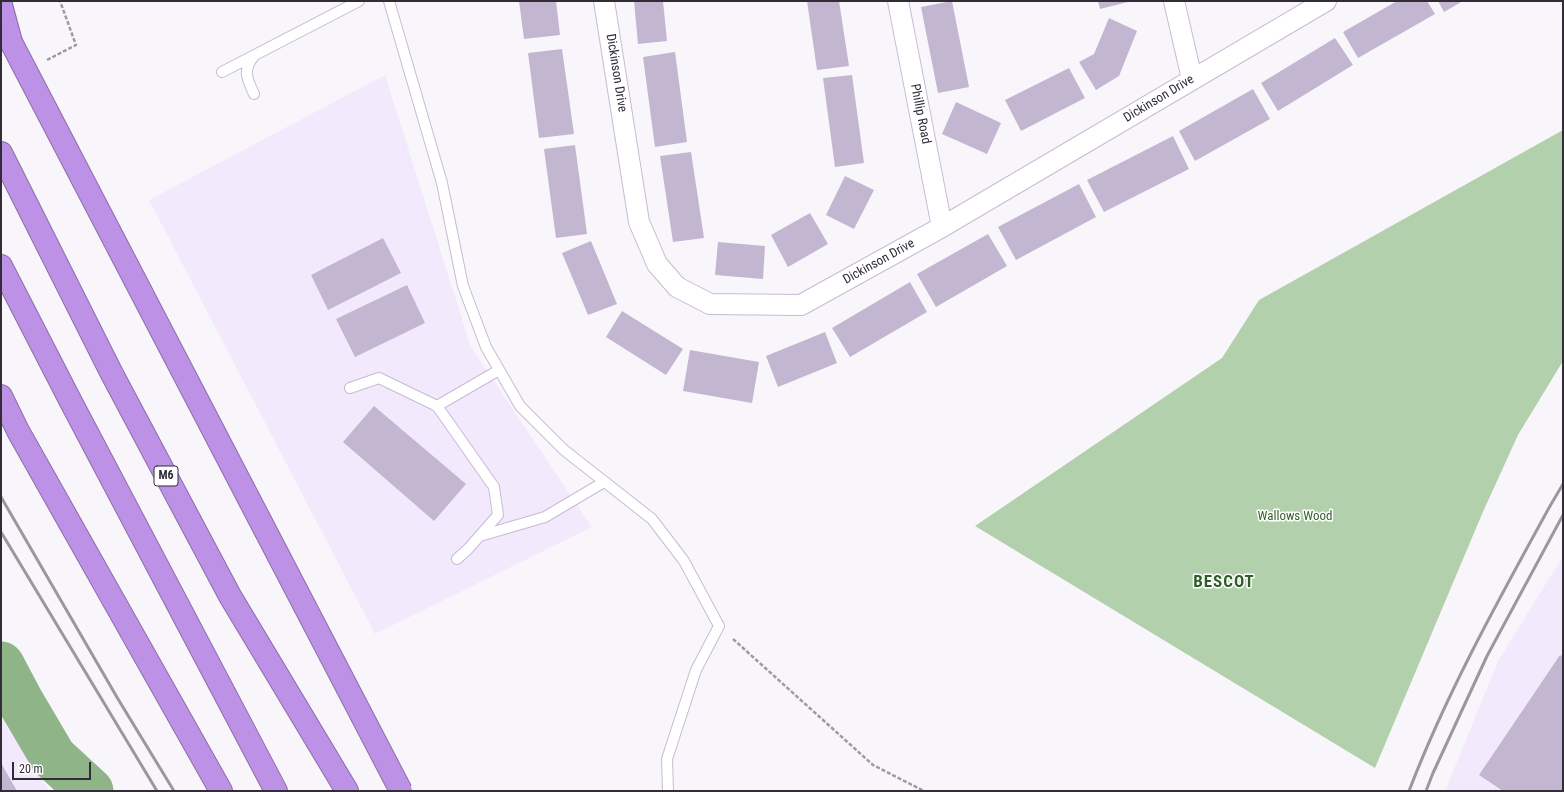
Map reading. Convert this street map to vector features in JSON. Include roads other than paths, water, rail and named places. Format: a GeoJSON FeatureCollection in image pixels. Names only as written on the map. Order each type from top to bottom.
{"type":"FeatureCollection","features":[{"type":"Feature","properties":{"kind":"highway"},"geometry":{"type":"LineString","coordinates":[[1,5],[12,42],[402,791]]}},
{"type":"Feature","properties":{"kind":"highway","name":"M6"},"geometry":{"type":"LineString","coordinates":[[1,153],[112,374],[230,596],[347,791]]}},
{"type":"Feature","properties":{"kind":"highway"},"geometry":{"type":"LineString","coordinates":[[1,266],[276,791]]}},
{"type":"Feature","properties":{"kind":"highway"},"geometry":{"type":"LineString","coordinates":[[1,396],[18,431],[221,791]]}},
{"type":"Feature","properties":{"kind":"street","name":"Dickinson Drive"},"geometry":{"type":"LineString","coordinates":[[604,1],[639,222],[657,264],[677,287],[710,304],[801,305],[942,228],[1326,1]]}},
{"type":"Feature","properties":{"kind":"street","name":"Phillip Road"},"geometry":{"type":"LineString","coordinates":[[898,1],[942,228]]}},
{"type":"Feature","properties":{"kind":"street"},"geometry":{"type":"LineString","coordinates":[[1174,1],[1192,79]]}},
{"type":"Feature","properties":{"kind":"lane"},"geometry":{"type":"LineString","coordinates":[[222,72],[358,1]]}},
{"type":"Feature","properties":{"kind":"lane"},"geometry":{"type":"LineString","coordinates":[[390,1],[442,183],[463,286],[486,346],[520,406],[564,450],[652,519],[684,561],[719,626],[696,670],[667,759],[668,791]]}},
{"type":"Feature","properties":{"kind":"lane"},"geometry":{"type":"LineString","coordinates":[[254,94],[246,74],[248,64],[255,54]]}},
{"type":"Feature","properties":{"kind":"lane"},"geometry":{"type":"LineString","coordinates":[[437,406],[499,370]]}},
{"type":"Feature","properties":{"kind":"lane"},"geometry":{"type":"LineString","coordinates":[[350,388],[379,378],[437,406],[494,487],[498,516],[457,558]]}},
{"type":"Feature","properties":{"kind":"lane"},"geometry":{"type":"LineString","coordinates":[[479,536],[545,516],[604,482]]}},
{"type":"Feature","properties":{"kind":"waterway"},"geometry":{"type":"LineString","coordinates":[[1,665],[53,757],[90,791]]}},
{"type":"Feature","properties":{"kind":"railway"},"geometry":{"type":"LineString","coordinates":[[1409,791],[1440,718],[1475,646],[1563,484]]}},
{"type":"Feature","properties":{"kind":"railway"},"geometry":{"type":"LineString","coordinates":[[1,497],[118,699],[174,791]]}},
{"type":"Feature","properties":{"kind":"railway"},"geometry":{"type":"LineString","coordinates":[[1426,791],[1487,656],[1563,515]]}},
{"type":"Feature","properties":{"kind":"railway"},"geometry":{"type":"LineString","coordinates":[[1,532],[157,791]]}},
{"type":"Feature","properties":{"kind":"district","name":"BESCOT"},"geometry":{"type":"Point","coordinates":[1224,583]}},
{"type":"Feature","properties":{"kind":"park label","name":"Wallows Wood"},"geometry":{"type":"Point","coordinates":[1295,517]}}]}
